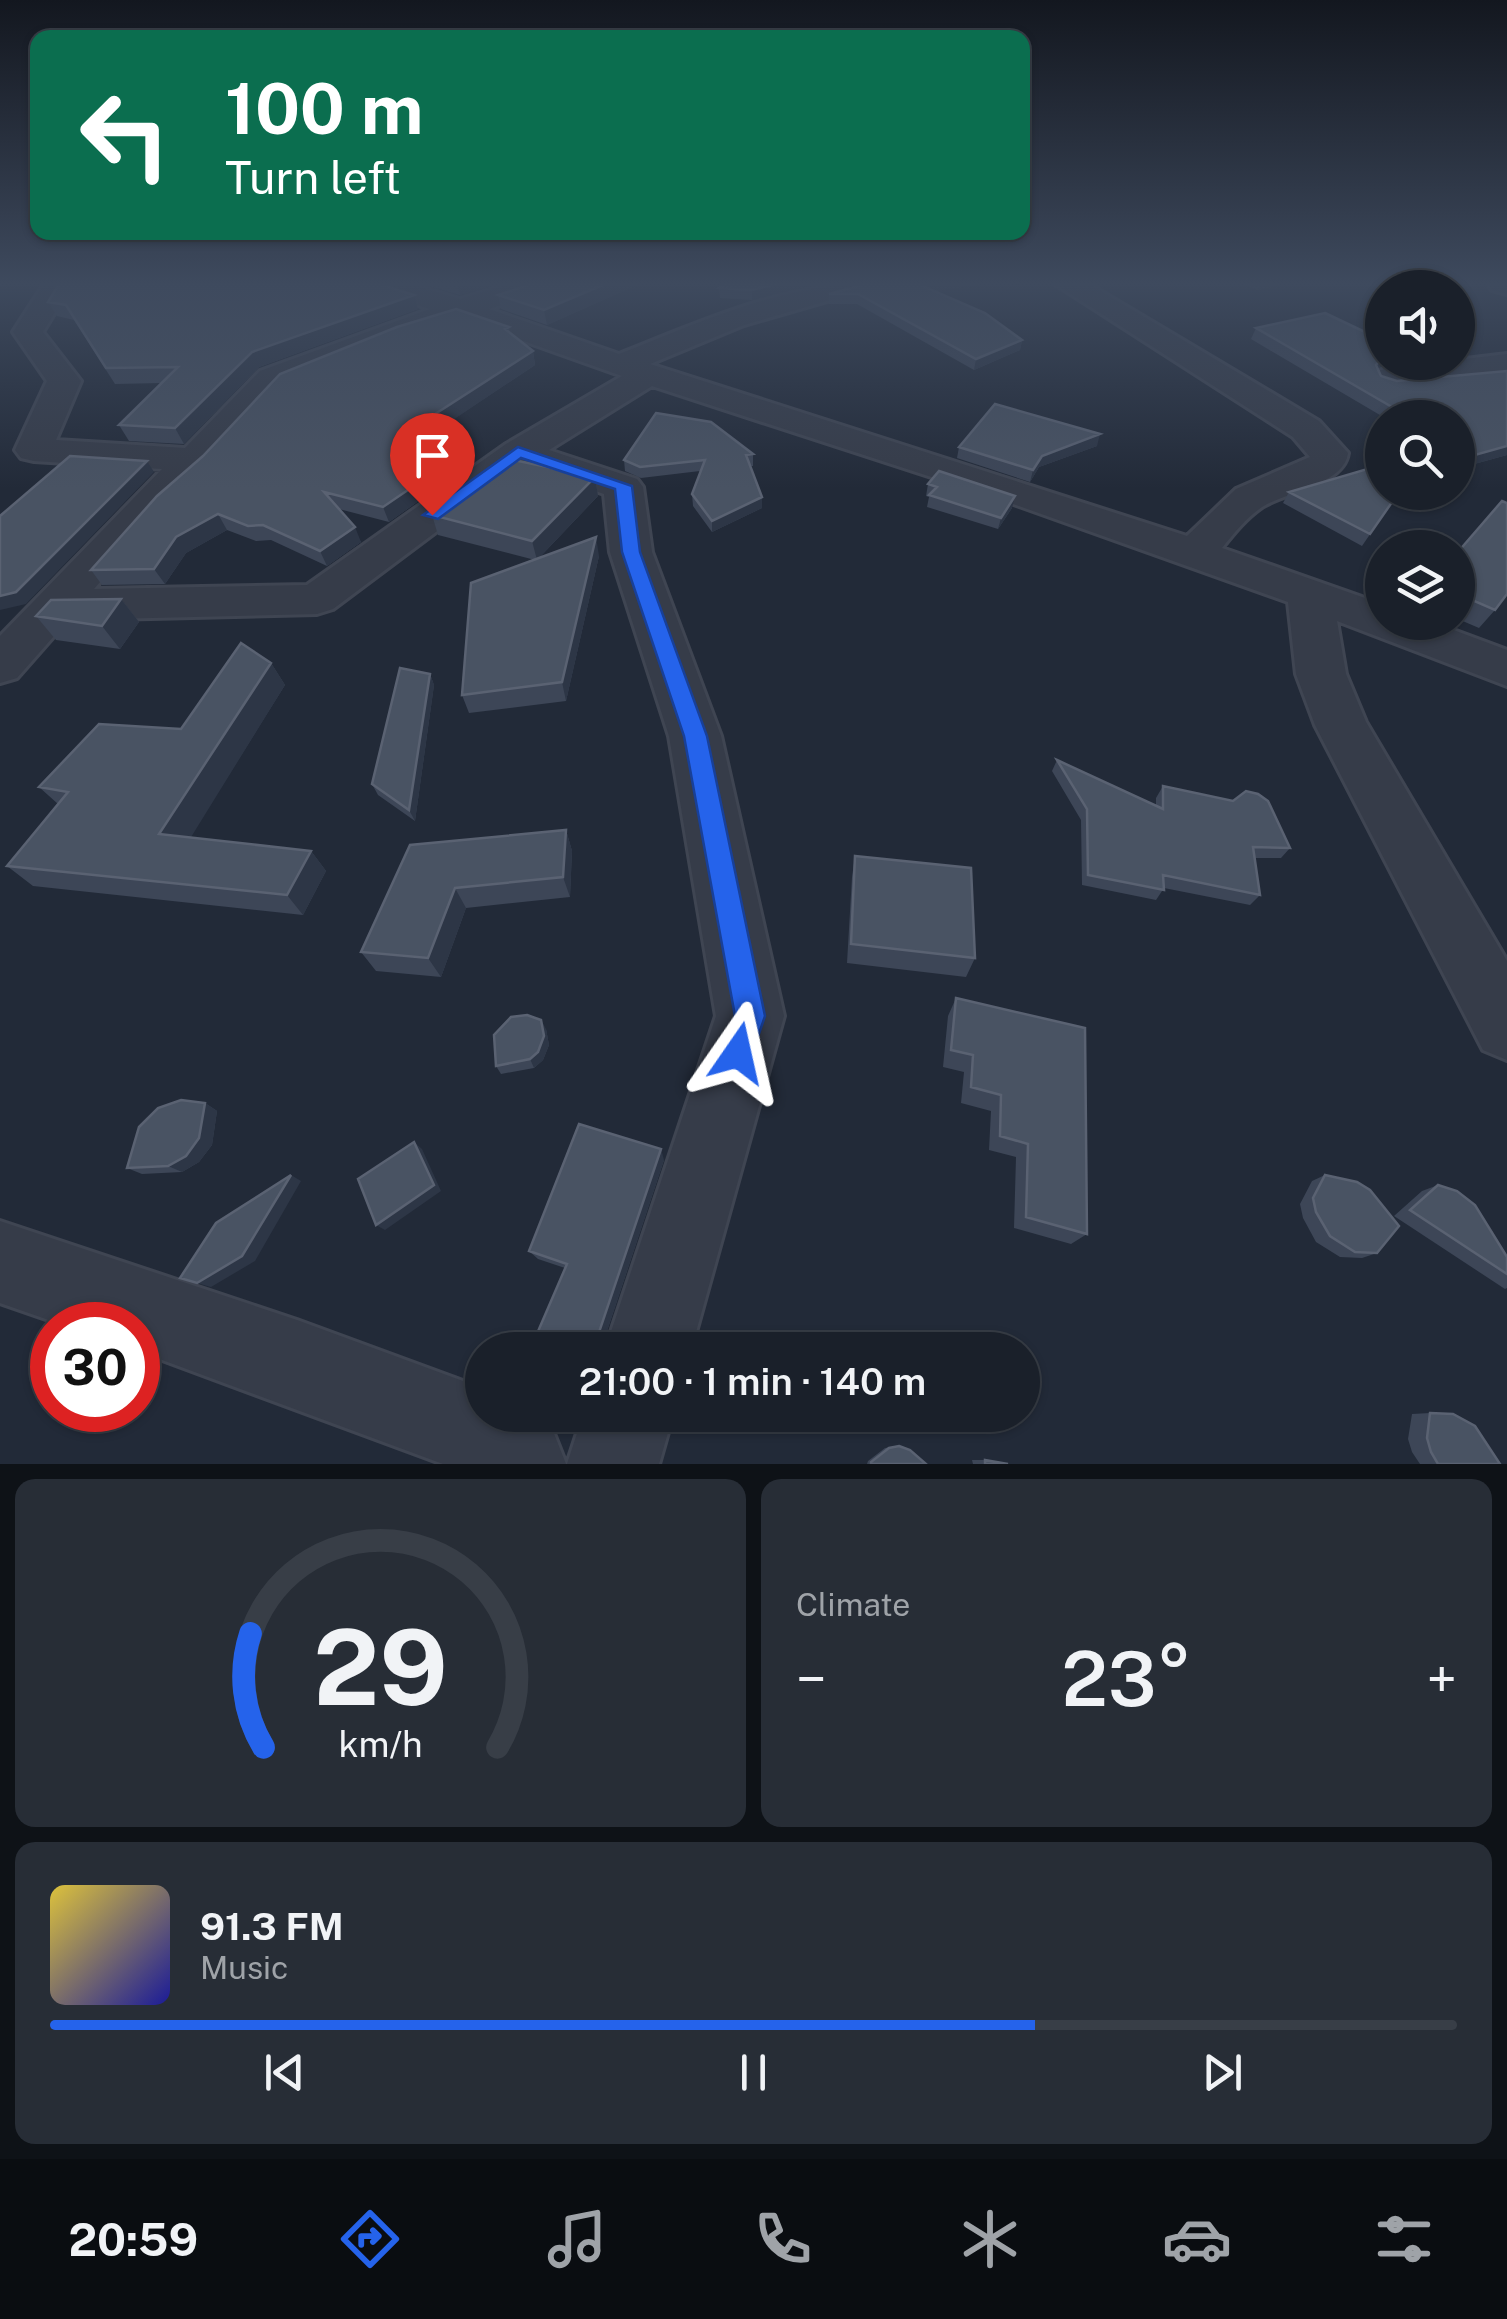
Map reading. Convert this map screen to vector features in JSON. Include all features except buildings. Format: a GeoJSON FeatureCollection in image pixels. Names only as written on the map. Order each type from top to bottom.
{"type":"FeatureCollection","features":[{"type":"Feature","properties":{"kind":"street"},"geometry":{"type":"LineString","coordinates":[[43,352],[64,381],[34,450],[195,460]]}},
{"type":"Feature","properties":{"kind":"street"},"geometry":{"type":"LineString","coordinates":[[0,666],[150,500],[195,460],[272,378],[336,352]]}},
{"type":"Feature","properties":{"kind":"street"},"geometry":{"type":"LineString","coordinates":[[587,352],[1196,552],[1365,615]]}},
{"type":"Feature","properties":{"kind":"street"},"geometry":{"type":"LineString","coordinates":[[54,605],[318,599],[633,369],[666,352]]}},
{"type":"Feature","properties":{"kind":"street"},"geometry":{"type":"LineString","coordinates":[[1181,352],[1306,428],[1329,453],[1328,461],[1319,468],[1251,494],[1230,510],[1196,552]]}},
{"type":"Feature","properties":{"kind":"street"},"geometry":{"type":"LineString","coordinates":[[1475,370],[1507,364]]}},
{"type":"Feature","properties":{"kind":"street"},"geometry":{"type":"LineString","coordinates":[[518,452],[624,486],[631,552],[695,736],[750,1016],[653,1332]]}},
{"type":"Feature","properties":{"kind":"street"},"geometry":{"type":"LineString","coordinates":[[1310,594],[1321,674],[1342,725],[1507,1026]]}},
{"type":"Feature","properties":{"kind":"street"},"geometry":{"type":"LineString","coordinates":[[1431,640],[1507,669]]}},
{"type":"Feature","properties":{"kind":"street"},"geometry":{"type":"LineString","coordinates":[[0,1262],[297,1364],[490,1437],[520,1464]]}},
{"type":"Feature","properties":{"kind":"street"},"geometry":{"type":"LineString","coordinates":[[613,1464],[623,1432]]}},
{"type":"Feature","properties":{"kind":"route"},"geometry":{"type":"LineString","coordinates":[[432,515],[518,452],[624,486],[631,552],[695,736],[750,1016],[738,1053]]}}]}
